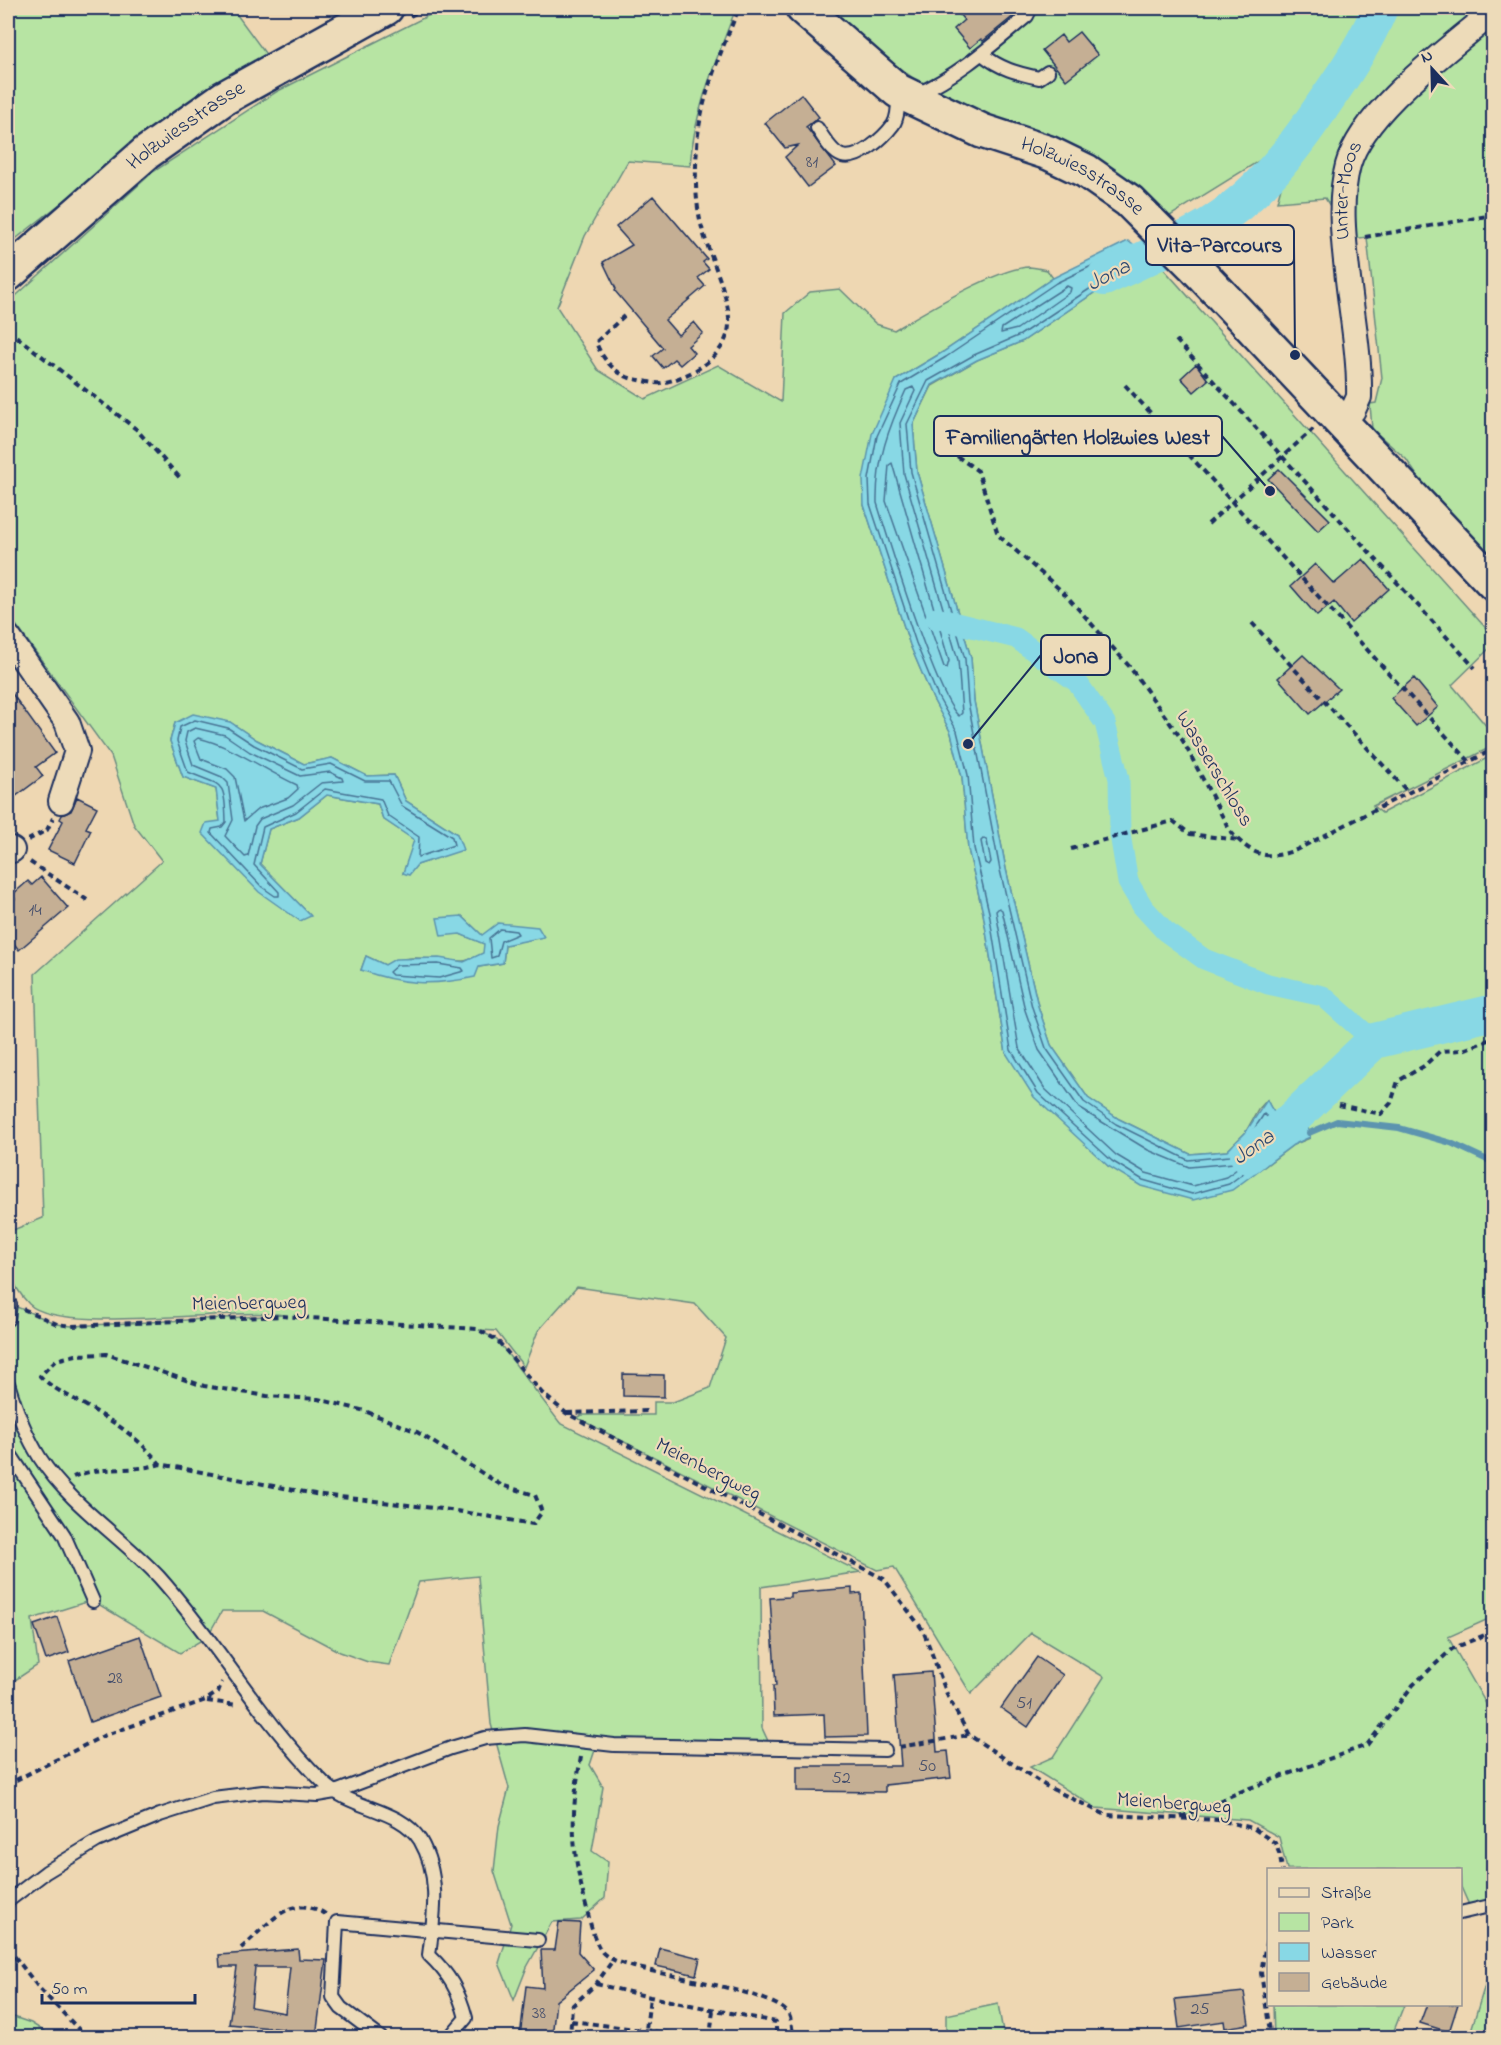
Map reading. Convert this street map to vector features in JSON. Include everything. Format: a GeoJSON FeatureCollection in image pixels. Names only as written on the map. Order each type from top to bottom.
{"type":"FeatureCollection","features":[{"type":"Feature","properties":{"kind":"street","name":"Holzwiesstrasse"},"geometry":{"type":"LineString","coordinates":[[8,274],[146,153],[185,125],[234,92],[386,8]]}},
{"type":"Feature","properties":{"kind":"street","name":"Holzwiesstrasse"},"geometry":{"type":"LineString","coordinates":[[803,8],[904,94],[982,132],[1049,153],[1086,171],[1129,201],[1193,265],[1329,424],[1494,584]]}},
{"type":"Feature","properties":{"kind":"street","name":"Unter-Moos"},"geometry":{"type":"LineString","coordinates":[[1329,424],[1353,410],[1359,397],[1344,240],[1343,205],[1348,164],[1369,125],[1390,102],[1494,11]]}},
{"type":"Feature","properties":{"kind":"street"},"geometry":{"type":"LineString","coordinates":[[8,638],[67,722],[76,750],[61,801]]}},
{"type":"Feature","properties":{"kind":"lane"},"geometry":{"type":"LineString","coordinates":[[817,128],[837,152],[843,156],[856,156],[876,142],[893,124],[904,94],[939,84],[982,54],[1027,16],[1031,8]]}},
{"type":"Feature","properties":{"kind":"lane"},"geometry":{"type":"LineString","coordinates":[[982,54],[997,66],[1013,73],[1039,78],[1048,72]]}},
{"type":"Feature","properties":{"kind":"lane"},"geometry":{"type":"LineString","coordinates":[[8,1319],[9,1304]]}},
{"type":"Feature","properties":{"kind":"lane"},"geometry":{"type":"LineString","coordinates":[[8,1383],[18,1418],[41,1460],[61,1483],[158,1577],[287,1744],[346,1800],[400,1820],[418,1837],[432,1863],[435,1895],[429,1955],[447,1972],[460,1994],[466,2018],[449,2037]]}},
{"type":"Feature","properties":{"kind":"lane"},"geometry":{"type":"LineString","coordinates":[[8,1451],[64,1535],[93,1601]]}},
{"type":"Feature","properties":{"kind":"lane"},"geometry":{"type":"LineString","coordinates":[[8,1901],[46,1872],[97,1840],[160,1815],[213,1798],[263,1792],[317,1795],[335,1792],[451,1748],[485,1738],[525,1735],[584,1742],[700,1748],[885,1750]]}},
{"type":"Feature","properties":{"kind":"lane"},"geometry":{"type":"LineString","coordinates":[[1462,1913],[1494,1905]]}},
{"type":"Feature","properties":{"kind":"lane"},"geometry":{"type":"LineString","coordinates":[[381,2037],[341,2008],[333,1997],[337,1922],[538,1940]]}},
{"type":"Feature","properties":{"kind":"path"},"geometry":{"type":"LineString","coordinates":[[624,316],[596,342],[599,352],[609,364],[628,378],[659,383],[702,368],[726,340],[729,324],[726,309],[702,227],[696,192],[697,144],[713,69],[739,8]]}},
{"type":"Feature","properties":{"kind":"path"},"geometry":{"type":"LineString","coordinates":[[1344,240],[1494,215]]}},
{"type":"Feature","properties":{"kind":"path"},"geometry":{"type":"LineString","coordinates":[[8,330],[136,429],[180,478]]}},
{"type":"Feature","properties":{"kind":"path"},"geometry":{"type":"LineString","coordinates":[[1176,340],[1475,668]]}},
{"type":"Feature","properties":{"kind":"path"},"geometry":{"type":"LineString","coordinates":[[1125,385],[1469,760]]}},
{"type":"Feature","properties":{"kind":"path"},"geometry":{"type":"LineString","coordinates":[[1209,524],[1283,457],[1329,424]]}},
{"type":"Feature","properties":{"kind":"path","name":"Wasserschloss"},"geometry":{"type":"LineString","coordinates":[[940,444],[978,471],[998,535],[1065,594],[1130,666],[1183,741],[1222,818],[1238,840],[1265,856],[1283,855],[1494,749]]}},
{"type":"Feature","properties":{"kind":"path"},"geometry":{"type":"LineString","coordinates":[[1252,623],[1407,791]]}},
{"type":"Feature","properties":{"kind":"path"},"geometry":{"type":"LineString","coordinates":[[61,801],[47,830],[10,849],[87,900]]}},
{"type":"Feature","properties":{"kind":"path"},"geometry":{"type":"LineString","coordinates":[[1071,849],[1173,821],[1190,834],[1238,840]]}},
{"type":"Feature","properties":{"kind":"path"},"geometry":{"type":"LineString","coordinates":[[1339,1105],[1381,1114],[1391,1103],[1398,1081],[1424,1066],[1440,1051],[1463,1050],[1494,1038]]}},
{"type":"Feature","properties":{"kind":"path","name":"Meienbergweg"},"geometry":{"type":"LineString","coordinates":[[9,1304],[57,1324],[72,1326],[281,1316],[477,1329],[497,1340],[542,1393],[566,1413],[884,1579],[923,1630],[948,1697],[969,1735],[1046,1786],[1096,1812],[1118,1817],[1218,1820],[1260,1831],[1271,1838],[1278,1849],[1282,1868]]}},
{"type":"Feature","properties":{"kind":"path"},"geometry":{"type":"LineString","coordinates":[[61,1483],[86,1471],[145,1468],[160,1464],[315,1494],[450,1510],[533,1524],[542,1512],[535,1495],[501,1485],[417,1432],[365,1411],[318,1399],[267,1396],[204,1386],[106,1354],[76,1355],[56,1360],[40,1376],[53,1389],[118,1424],[142,1442],[160,1464]]}},
{"type":"Feature","properties":{"kind":"path"},"geometry":{"type":"LineString","coordinates":[[566,1413],[648,1411]]}},
{"type":"Feature","properties":{"kind":"path"},"geometry":{"type":"LineString","coordinates":[[1178,1819],[1247,1789],[1367,1745],[1413,1685],[1452,1649],[1494,1631]]}},
{"type":"Feature","properties":{"kind":"path"},"geometry":{"type":"LineString","coordinates":[[8,1787],[14,1781],[103,1736],[206,1700],[218,1692],[229,1668]]}},
{"type":"Feature","properties":{"kind":"path"},"geometry":{"type":"LineString","coordinates":[[206,1700],[260,1709]]}},
{"type":"Feature","properties":{"kind":"path"},"geometry":{"type":"LineString","coordinates":[[885,1750],[969,1735]]}},
{"type":"Feature","properties":{"kind":"path"},"geometry":{"type":"LineString","coordinates":[[584,1742],[572,1804],[575,1865],[592,1927],[603,1953],[613,1960],[651,1972],[729,1988],[777,2002],[789,2014],[794,2037]]}},
{"type":"Feature","properties":{"kind":"path"},"geometry":{"type":"LineString","coordinates":[[241,1948],[291,1906],[308,1905],[337,1922]]}},
{"type":"Feature","properties":{"kind":"path"},"geometry":{"type":"LineString","coordinates":[[1267,1942],[1262,1973],[1271,2037]]}},
{"type":"Feature","properties":{"kind":"path"},"geometry":{"type":"LineString","coordinates":[[8,1948],[39,1988],[87,2037]]}},
{"type":"Feature","properties":{"kind":"path"},"geometry":{"type":"LineString","coordinates":[[570,2037],[572,2006],[596,1984],[613,1960]]}},
{"type":"Feature","properties":{"kind":"path"},"geometry":{"type":"LineString","coordinates":[[596,1984],[776,2022],[776,2037]]}},
{"type":"Feature","properties":{"kind":"path"},"geometry":{"type":"LineString","coordinates":[[645,2037],[650,1997]]}},
{"type":"Feature","properties":{"kind":"path"},"geometry":{"type":"LineString","coordinates":[[571,2021],[708,2037],[713,2010]]}},
{"type":"Feature","properties":{"kind":"green space"},"geometry":{"type":"Polygon","coordinates":[[[8,8],[232,8],[268,57],[113,162],[8,245],[8,8]]]}},
{"type":"Feature","properties":{"kind":"green space"},"geometry":{"type":"Polygon","coordinates":[[[443,8],[736,8],[701,105],[690,166],[628,161],[585,236],[557,307],[598,370],[645,399],[718,365],[781,402],[785,313],[810,292],[840,289],[876,324],[894,330],[960,292],[998,275],[1029,267],[1047,270],[1053,278],[943,352],[896,380],[864,505],[910,645],[933,699],[951,733],[962,777],[968,849],[983,913],[1006,1053],[1108,1166],[1264,1167],[1293,1145],[1310,1138],[1308,1129],[1294,1127],[1278,1117],[1267,1100],[1258,1110],[1245,1133],[1227,1151],[1190,1154],[1119,1119],[1088,1098],[1051,1045],[1038,1006],[1006,869],[974,701],[971,658],[917,472],[913,425],[932,386],[977,360],[1023,341],[1094,293],[1161,266],[1493,636],[1493,645],[1452,685],[1493,734],[1493,746],[1373,806],[1382,813],[1493,755],[1493,1617],[1448,1637],[1493,1716],[1493,1899],[1469,1905],[1462,1889],[1462,1868],[1287,1868],[1279,1837],[1248,1820],[1096,1808],[1030,1767],[1053,1757],[1104,1677],[1031,1633],[971,1694],[894,1567],[877,1570],[577,1418],[582,1415],[654,1415],[654,1402],[673,1402],[710,1388],[726,1338],[695,1304],[577,1287],[538,1331],[524,1367],[496,1331],[479,1330],[497,1340],[560,1423],[860,1572],[761,1587],[762,1728],[768,1741],[599,1738],[590,1765],[603,1787],[592,1851],[608,1862],[605,1898],[581,1920],[552,1922],[527,1967],[514,2000],[499,1963],[511,1924],[494,1871],[499,1826],[509,1788],[491,1724],[478,1576],[419,1582],[389,1665],[368,1662],[340,1652],[263,1611],[222,1611],[207,1637],[180,1653],[93,1601],[64,1535],[8,1445],[8,1305],[57,1324],[72,1326],[283,1315],[227,1314],[110,1319],[75,1318],[47,1313],[29,1304],[21,1295],[12,1279],[8,1253],[8,1232],[43,1218],[35,974],[162,861],[134,825],[111,756],[8,614],[8,303],[153,172],[276,92],[443,8]],[[230,722],[175,723],[170,741],[183,777],[216,789],[220,821],[300,921],[310,915],[260,864],[269,829],[299,817],[327,795],[378,804],[383,819],[415,840],[403,873],[417,865],[462,849],[457,834],[406,801],[394,775],[367,776],[332,758],[304,764],[257,740],[230,722]],[[462,916],[460,934],[485,944],[484,953],[464,961],[413,958],[385,965],[366,956],[361,970],[479,967],[503,963],[505,945],[543,936],[482,935],[462,916]]]}},
{"type":"Feature","properties":{"kind":"green space"},"geometry":{"type":"Polygon","coordinates":[[[822,8],[1493,8],[1493,565],[1426,489],[1406,459],[1372,429],[1370,404],[1376,403],[1382,378],[1367,237],[1344,240],[1343,227],[1325,198],[1277,202],[1294,139],[1167,218],[942,99],[857,37],[822,8]]]}},
{"type":"Feature","properties":{"kind":"green space"},"geometry":{"type":"Polygon","coordinates":[[[8,1458],[72,1560],[86,1602],[32,1619],[38,1665],[9,1684],[13,1770],[8,1776],[8,1458]]]}},
{"type":"Feature","properties":{"kind":"green space"},"geometry":{"type":"Polygon","coordinates":[[[1493,1959],[1493,2037],[1469,2037],[1493,1959]]]}},
{"type":"Feature","properties":{"kind":"green space"},"geometry":{"type":"Polygon","coordinates":[[[998,2004],[1004,2037],[946,2037],[946,2015],[998,2004]]]}},
{"type":"Feature","properties":{"kind":"green space"},"geometry":{"type":"Polygon","coordinates":[[[1273,2006],[1404,2006],[1391,2038],[1274,2037],[1273,2006]]]}},
{"type":"Feature","properties":{"kind":"green space"},"geometry":{"type":"Polygon","coordinates":[[[8,2015],[31,2023],[53,2037],[8,2037],[8,2015]]]}},
{"type":"Feature","properties":{"kind":"water"},"geometry":{"type":"Polygon","coordinates":[[[1128,241],[1161,266],[1094,293],[1023,341],[977,360],[932,385],[913,425],[917,472],[971,658],[974,701],[1006,869],[1038,1006],[1051,1045],[1088,1098],[1119,1119],[1190,1154],[1227,1151],[1245,1133],[1267,1100],[1278,1117],[1288,1125],[1308,1129],[1310,1137],[1293,1145],[1232,1190],[1193,1200],[1141,1186],[1108,1166],[1034,1097],[1006,1053],[983,913],[968,849],[962,777],[951,733],[933,699],[910,645],[864,505],[863,479],[872,434],[896,380],[943,352],[1053,278],[1128,241]]]}},
{"type":"Feature","properties":{"kind":"water"},"geometry":{"type":"Polygon","coordinates":[[[193,714],[230,722],[257,740],[304,764],[332,758],[367,776],[394,775],[406,801],[457,834],[463,850],[417,865],[409,875],[403,873],[414,840],[383,819],[378,804],[327,795],[299,817],[269,829],[260,864],[311,916],[300,921],[259,892],[202,833],[206,823],[220,821],[216,789],[183,777],[170,741],[175,723],[193,714]]]}},
{"type":"Feature","properties":{"kind":"water"},"geometry":{"type":"Polygon","coordinates":[[[462,916],[482,935],[498,923],[538,927],[544,937],[505,945],[503,963],[479,967],[475,977],[460,980],[418,983],[390,979],[361,970],[366,956],[385,965],[395,959],[439,958],[464,962],[483,953],[484,944],[460,934],[441,936],[437,918],[462,916]]]}},
{"type":"Feature","properties":{"kind":"building"},"geometry":{"type":"Polygon","coordinates":[[[954,8],[1011,8],[1016,14],[983,41],[981,39],[970,48],[954,29],[964,20],[954,8]]]}},
{"type":"Feature","properties":{"kind":"building"},"geometry":{"type":"Polygon","coordinates":[[[1079,32],[1098,55],[1066,80],[1042,50],[1061,35],[1066,42],[1079,32]]]}},
{"type":"Feature","properties":{"kind":"building"},"geometry":{"type":"Polygon","coordinates":[[[801,94],[819,117],[806,127],[836,166],[808,187],[785,157],[798,145],[785,148],[765,123],[801,94]]]}},
{"type":"Feature","properties":{"kind":"building"},"geometry":{"type":"Polygon","coordinates":[[[653,196],[707,259],[703,262],[709,269],[698,278],[705,286],[665,320],[678,335],[694,322],[703,333],[688,346],[694,353],[680,365],[674,359],[663,368],[653,356],[663,348],[615,291],[603,262],[632,245],[616,227],[653,196]]]}},
{"type":"Feature","properties":{"kind":"building"},"geometry":{"type":"Polygon","coordinates":[[[1196,364],[1208,380],[1194,392],[1181,378],[1196,364]]]}},
{"type":"Feature","properties":{"kind":"building"},"geometry":{"type":"Polygon","coordinates":[[[1279,469],[1330,520],[1318,531],[1268,479],[1279,469]]]}},
{"type":"Feature","properties":{"kind":"building"},"geometry":{"type":"Polygon","coordinates":[[[1363,559],[1389,589],[1351,623],[1334,602],[1317,616],[1291,586],[1315,564],[1334,584],[1363,559]]]}},
{"type":"Feature","properties":{"kind":"building"},"geometry":{"type":"Polygon","coordinates":[[[1303,655],[1339,689],[1310,714],[1278,678],[1303,655]]]}},
{"type":"Feature","properties":{"kind":"building"},"geometry":{"type":"Polygon","coordinates":[[[1414,678],[1438,707],[1416,726],[1391,698],[1414,678]]]}},
{"type":"Feature","properties":{"kind":"building"},"geometry":{"type":"Polygon","coordinates":[[[8,688],[55,753],[36,767],[43,776],[8,802],[8,688]]]}},
{"type":"Feature","properties":{"kind":"building"},"geometry":{"type":"Polygon","coordinates":[[[77,797],[97,807],[86,828],[91,830],[75,863],[48,850],[63,821],[60,819],[62,815],[71,811],[77,797]]]}},
{"type":"Feature","properties":{"kind":"building"},"geometry":{"type":"Polygon","coordinates":[[[41,877],[68,908],[19,950],[8,936],[8,906],[15,899],[12,895],[28,881],[32,885],[41,877]]]}},
{"type":"Feature","properties":{"kind":"building"},"geometry":{"type":"Polygon","coordinates":[[[623,1374],[664,1375],[664,1397],[623,1396],[623,1374]]]}},
{"type":"Feature","properties":{"kind":"building"},"geometry":{"type":"Polygon","coordinates":[[[852,1588],[852,1594],[861,1593],[867,1736],[825,1737],[824,1714],[774,1716],[773,1686],[776,1686],[770,1598],[790,1597],[790,1593],[852,1588]]]}},
{"type":"Feature","properties":{"kind":"building"},"geometry":{"type":"Polygon","coordinates":[[[57,1617],[69,1652],[46,1660],[34,1625],[57,1617]]]}},
{"type":"Feature","properties":{"kind":"building"},"geometry":{"type":"Polygon","coordinates":[[[140,1636],[161,1697],[90,1722],[69,1661],[140,1636]]]}},
{"type":"Feature","properties":{"kind":"building"},"geometry":{"type":"Polygon","coordinates":[[[1037,1657],[1063,1675],[1028,1727],[1001,1708],[1037,1657]]]}},
{"type":"Feature","properties":{"kind":"building"},"geometry":{"type":"Polygon","coordinates":[[[931,1672],[937,1752],[948,1751],[951,1778],[885,1785],[885,1792],[797,1791],[797,1766],[901,1766],[894,1675],[931,1672]]]}},
{"type":"Feature","properties":{"kind":"building"},"geometry":{"type":"Polygon","coordinates":[[[559,1922],[580,1923],[578,1952],[594,1970],[556,2001],[552,2037],[520,2037],[526,1986],[543,1988],[541,1950],[555,1950],[559,1922]]]}},
{"type":"Feature","properties":{"kind":"building"},"geometry":{"type":"Polygon","coordinates":[[[660,1948],[700,1958],[696,1975],[656,1966],[660,1948]]]}},
{"type":"Feature","properties":{"kind":"building"},"geometry":{"type":"Polygon","coordinates":[[[298,1949],[299,1959],[326,1960],[316,2037],[282,2034],[283,2029],[229,2024],[237,1967],[220,1967],[219,1955],[298,1949]],[[255,1967],[251,2007],[285,2013],[290,1967],[255,1967]]]}},
{"type":"Feature","properties":{"kind":"building"},"geometry":{"type":"Polygon","coordinates":[[[1244,1992],[1249,2024],[1225,2028],[1224,2021],[1179,2028],[1175,1999],[1244,1992]]]}},
{"type":"Feature","properties":{"kind":"building"},"geometry":{"type":"Polygon","coordinates":[[[1426,2006],[1457,2006],[1449,2032],[1420,2023],[1426,2006]]]}},
{"type":"Feature","properties":{"kind":"waterway","name":"Jona"},"geometry":{"type":"LineString","coordinates":[[1104,278],[1210,225],[1260,185],[1288,154],[1333,91],[1362,45],[1380,8]]}},
{"type":"Feature","properties":{"kind":"waterway"},"geometry":{"type":"LineString","coordinates":[[936,618],[1016,638],[1077,682],[1105,723],[1119,779],[1120,834],[1128,882],[1143,907],[1165,931],[1204,959],[1268,984],[1323,996],[1374,1041]]}},
{"type":"Feature","properties":{"kind":"waterway","name":"Jona"},"geometry":{"type":"LineString","coordinates":[[1248,1156],[1287,1124],[1374,1041],[1494,1012]]}},
{"type":"Feature","properties":{"kind":"waterway"},"geometry":{"type":"LineString","coordinates":[[1309,1133],[1337,1121],[1399,1128],[1451,1143],[1494,1163]]}},
{"type":"Feature","properties":{"kind":"place","name":"Vita-Parcours"},"geometry":{"type":"Point","coordinates":[1295,355]}},
{"type":"Feature","properties":{"kind":"place","name":"Familiengärten Holzwies West"},"geometry":{"type":"Point","coordinates":[1270,491]}},
{"type":"Feature","properties":{"kind":"place","name":"Jona"},"geometry":{"type":"Point","coordinates":[968,744]}}]}
